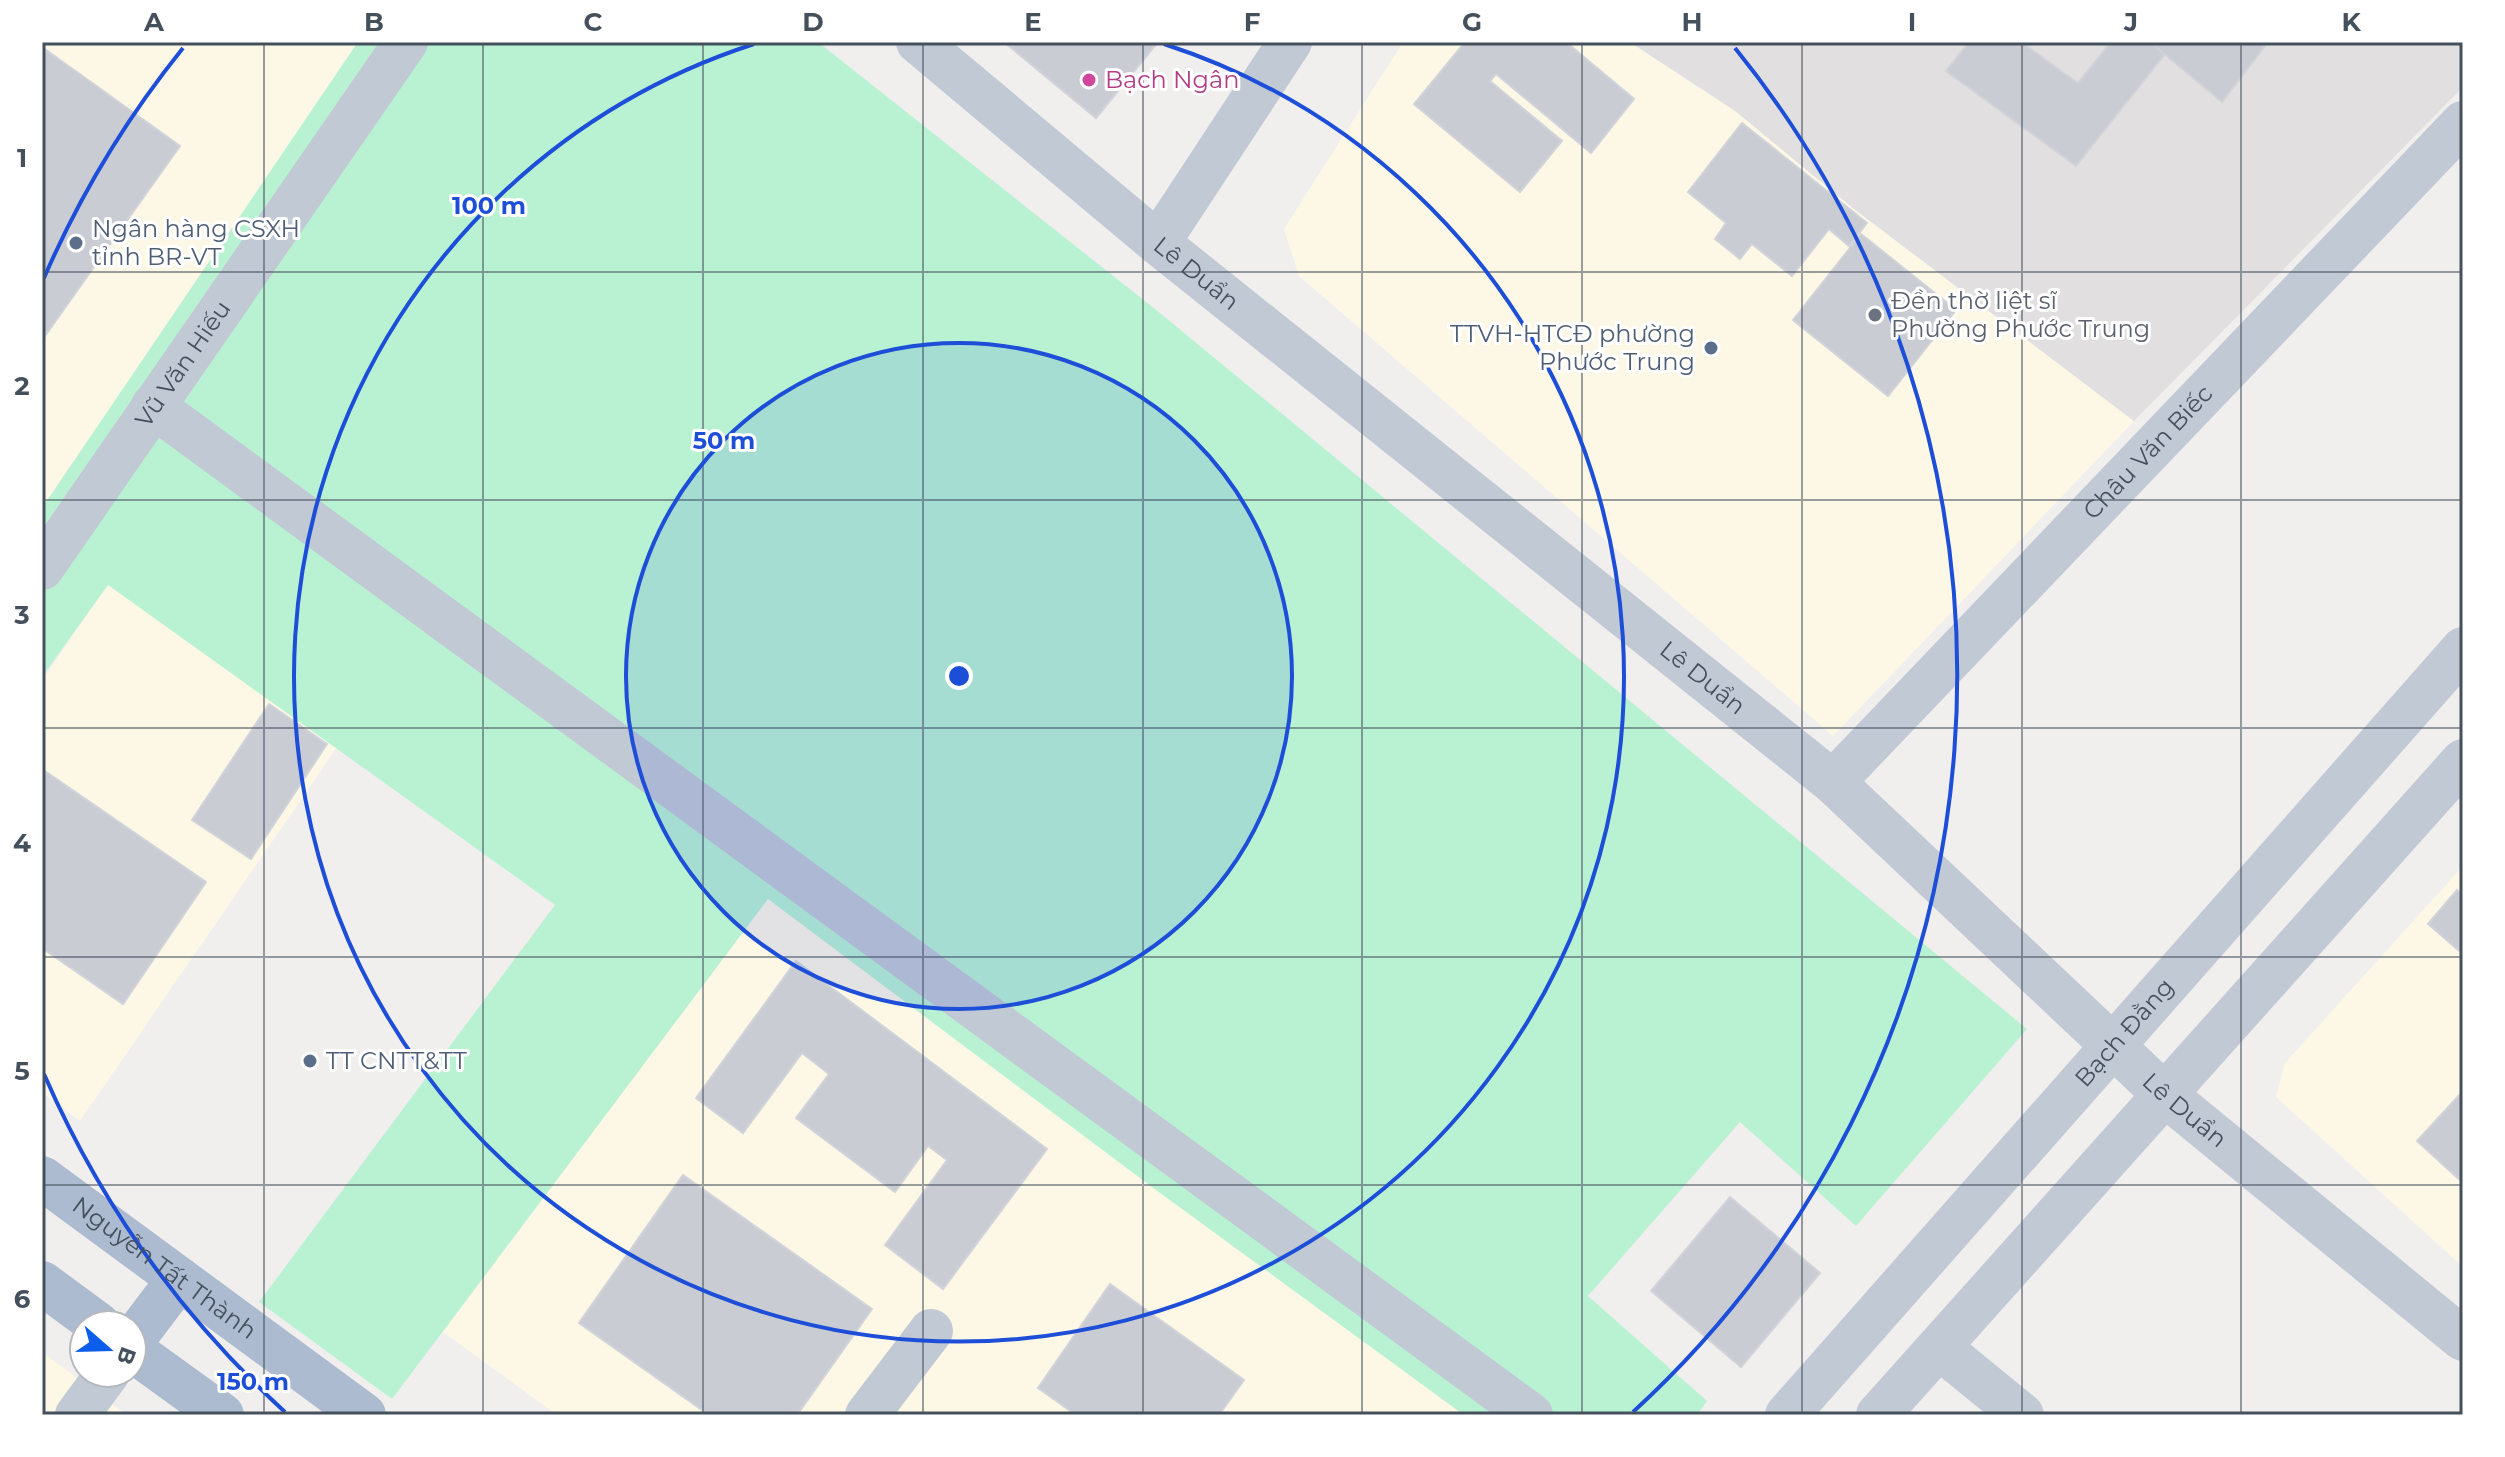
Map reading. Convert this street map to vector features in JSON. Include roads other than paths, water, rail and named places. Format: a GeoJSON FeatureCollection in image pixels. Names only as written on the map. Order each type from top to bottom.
{"type":"FeatureCollection","features":[{"type":"Feature","properties":{"kind":"main road","name":"Nguyễn Tất Thành"},"geometry":{"type":"LineString","coordinates":[[42,1178],[364,1415]]}},
{"type":"Feature","properties":{"kind":"main road"},"geometry":{"type":"LineString","coordinates":[[148,1320],[179,1279]]}},
{"type":"Feature","properties":{"kind":"main road"},"geometry":{"type":"LineString","coordinates":[[42,1283],[77,1309]]}},
{"type":"Feature","properties":{"kind":"main road"},"geometry":{"type":"LineString","coordinates":[[148,1362],[222,1415]]}},
{"type":"Feature","properties":{"kind":"street","name":"Vũ Văn Hiếu"},"geometry":{"type":"LineString","coordinates":[[42,568],[406,42]]}},
{"type":"Feature","properties":{"kind":"street","name":"Lê Duẩn"},"geometry":{"type":"LineString","coordinates":[[918,42],[1158,243],[1833,782],[2164,1094],[2463,1339]]}},
{"type":"Feature","properties":{"kind":"street"},"geometry":{"type":"LineString","coordinates":[[1158,243],[1290,42]]}},
{"type":"Feature","properties":{"kind":"street","name":"Châu Văn Biếc"},"geometry":{"type":"LineString","coordinates":[[1833,782],[2463,123]]}},
{"type":"Feature","properties":{"kind":"street"},"geometry":{"type":"LineString","coordinates":[[153,406],[1531,1415]]}},
{"type":"Feature","properties":{"kind":"street","name":"Bạch Đằng"},"geometry":{"type":"LineString","coordinates":[[1787,1415],[2463,649]]}},
{"type":"Feature","properties":{"kind":"street"},"geometry":{"type":"LineString","coordinates":[[1878,1415],[2463,761]]}},
{"type":"Feature","properties":{"kind":"street"},"geometry":{"type":"LineString","coordinates":[[867,1415],[931,1331]]}},
{"type":"Feature","properties":{"kind":"street"},"geometry":{"type":"LineString","coordinates":[[1940,1348],[2022,1415]]}},
{"type":"Feature","properties":{"kind":"street"},"geometry":{"type":"LineString","coordinates":[[77,1415],[96,1389]]}},
{"type":"Feature","properties":{"kind":"place","name":"Bạch Ngân"},"geometry":{"type":"Point","coordinates":[1089,80]}},
{"type":"Feature","properties":{"kind":"place","name":"Ngân hàng CSXH tỉnh BR-VT"},"geometry":{"type":"Point","coordinates":[76,243]}},
{"type":"Feature","properties":{"kind":"place","name":"Đền thờ liệt sĩ Phường Phước Trung"},"geometry":{"type":"Point","coordinates":[1875,315]}},
{"type":"Feature","properties":{"kind":"place","name":"TTVH-HTCĐ phường Phước Trung"},"geometry":{"type":"Point","coordinates":[1711,348]}},
{"type":"Feature","properties":{"kind":"place","name":"TT CNTT&TT"},"geometry":{"type":"Point","coordinates":[310,1061]}}]}
